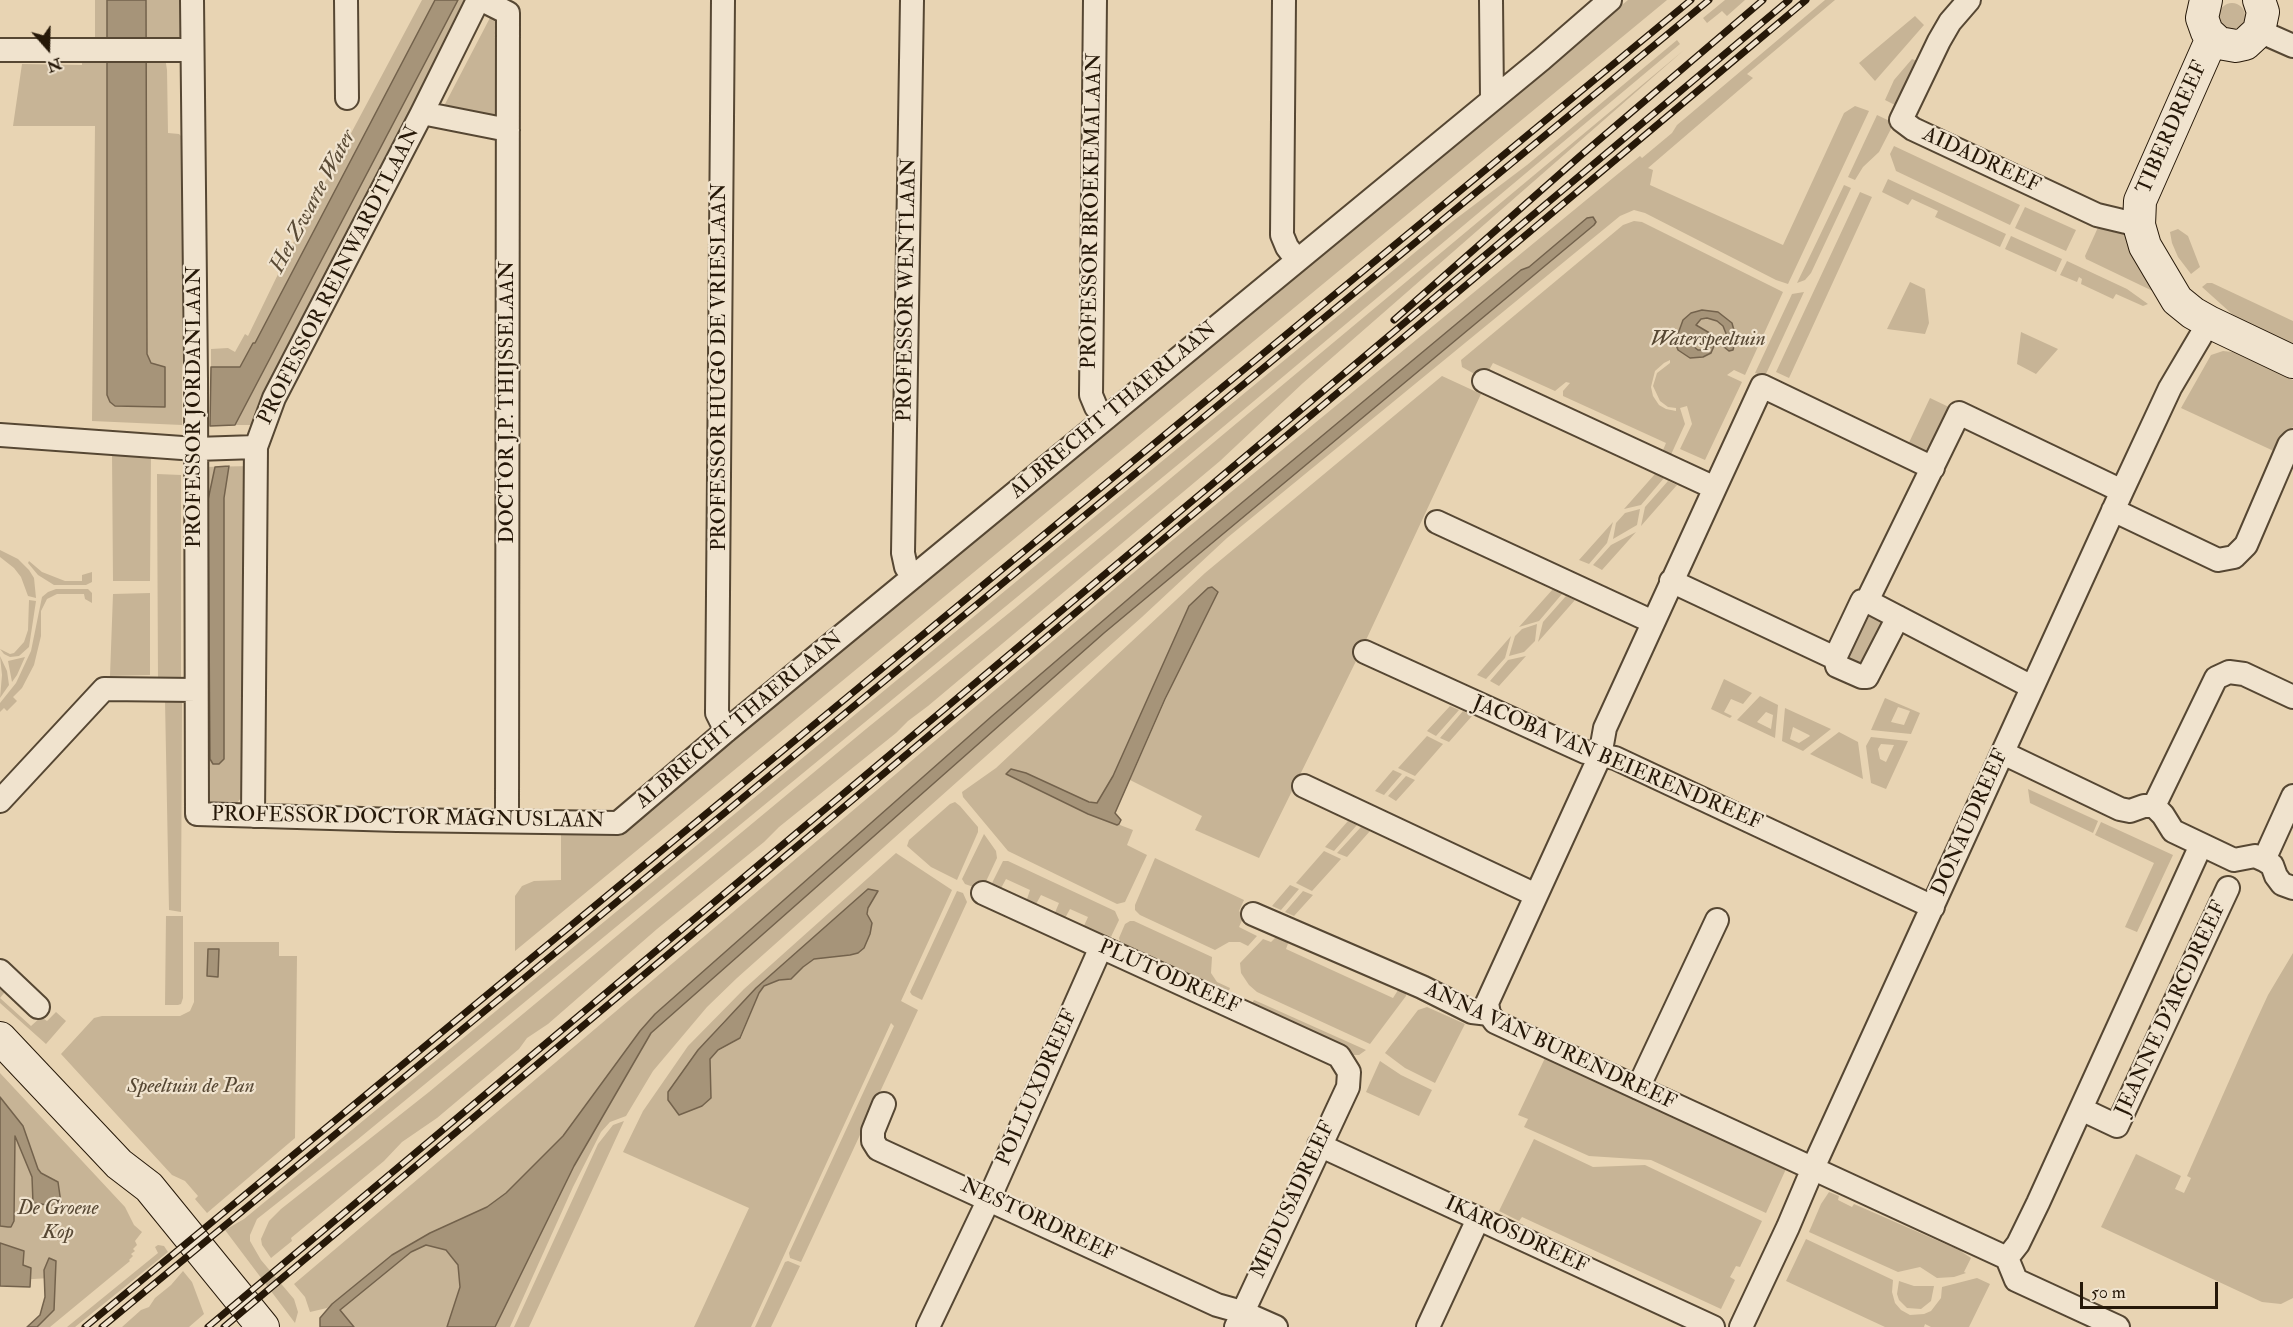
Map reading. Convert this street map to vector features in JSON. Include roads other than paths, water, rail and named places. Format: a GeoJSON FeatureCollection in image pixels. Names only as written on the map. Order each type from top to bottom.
{"type":"FeatureCollection","features":[{"type":"Feature","properties":{"kind":"main road"},"geometry":{"type":"LineString","coordinates":[[2205,0],[2203,25],[2219,42],[2245,44],[2259,31],[2263,12],[2259,0]]}},
{"type":"Feature","properties":{"kind":"main road","name":"TIBERDREEF"},"geometry":{"type":"LineString","coordinates":[[2219,42],[2140,201],[2150,225],[2145,246],[2171,290],[2193,313],[2293,362]]}},
{"type":"Feature","properties":{"kind":"main road"},"geometry":{"type":"LineString","coordinates":[[0,1038],[119,1164],[149,1187],[263,1327]]}},
{"type":"Feature","properties":{"kind":"main road"},"geometry":{"type":"LineString","coordinates":[[119,1164],[138,1195],[244,1327]]}},
{"type":"Feature","properties":{"kind":"street","name":"PROFESSOR JORDANLAAN"},"geometry":{"type":"LineString","coordinates":[[192,0],[197,814]]}},
{"type":"Feature","properties":{"kind":"street"},"geometry":{"type":"LineString","coordinates":[[346,0],[346,98]]}},
{"type":"Feature","properties":{"kind":"street","name":"PROFESSOR REINWARDTLAAN"},"geometry":{"type":"LineString","coordinates":[[253,816],[256,447],[274,398],[480,0]]}},
{"type":"Feature","properties":{"kind":"street","name":"DOCTOR J.P. THIJSSELAAN"},"geometry":{"type":"LineString","coordinates":[[480,0],[508,13],[507,821]]}},
{"type":"Feature","properties":{"kind":"street","name":"PROFESSOR HUGO DE VRIESLAAN"},"geometry":{"type":"LineString","coordinates":[[723,0],[717,713],[726,731]]}},
{"type":"Feature","properties":{"kind":"street","name":"PROFESSOR WENTLAAN"},"geometry":{"type":"LineString","coordinates":[[912,0],[903,553],[906,567],[913,577]]}},
{"type":"Feature","properties":{"kind":"street","name":"PROFESSOR BROEKEMALAAN"},"geometry":{"type":"LineString","coordinates":[[1095,0],[1091,395],[1096,407],[1106,418]]}},
{"type":"Feature","properties":{"kind":"street"},"geometry":{"type":"LineString","coordinates":[[1284,0],[1282,235],[1287,247],[1297,260]]}},
{"type":"Feature","properties":{"kind":"street"},"geometry":{"type":"LineString","coordinates":[[1491,0],[1492,99]]}},
{"type":"Feature","properties":{"kind":"street","name":"ALBRECHT THAERLAAN"},"geometry":{"type":"LineString","coordinates":[[618,823],[726,731],[1610,0]]}},
{"type":"Feature","properties":{"kind":"street","name":"AIDADREEF"},"geometry":{"type":"LineString","coordinates":[[1970,0],[1944,32],[1901,120],[1913,129],[2097,215],[2150,225]]}},
{"type":"Feature","properties":{"kind":"street"},"geometry":{"type":"LineString","coordinates":[[2259,31],[2293,46]]}},
{"type":"Feature","properties":{"kind":"street"},"geometry":{"type":"LineString","coordinates":[[0,50],[192,50]]}},
{"type":"Feature","properties":{"kind":"street"},"geometry":{"type":"LineString","coordinates":[[422,113],[508,130]]}},
{"type":"Feature","properties":{"kind":"street","name":"DONAUDREEF"},"geometry":{"type":"LineString","coordinates":[[1741,1327],[2170,388],[2209,322]]}},
{"type":"Feature","properties":{"kind":"street"},"geometry":{"type":"LineString","coordinates":[[1484,381],[1715,488]]}},
{"type":"Feature","properties":{"kind":"street"},"geometry":{"type":"LineString","coordinates":[[1489,1014],[1487,1003],[1600,756],[1605,728],[1762,386],[1933,468]]}},
{"type":"Feature","properties":{"kind":"street"},"geometry":{"type":"LineString","coordinates":[[1867,601],[1959,413],[2118,500],[2218,560],[2234,557],[2246,545],[2293,441]]}},
{"type":"Feature","properties":{"kind":"street"},"geometry":{"type":"LineString","coordinates":[[0,435],[196,449],[256,447]]}},
{"type":"Feature","properties":{"kind":"street"},"geometry":{"type":"LineString","coordinates":[[1437,522],[1653,622]]}},
{"type":"Feature","properties":{"kind":"street"},"geometry":{"type":"LineString","coordinates":[[1671,581],[1835,658]]}},
{"type":"Feature","properties":{"kind":"street"},"geometry":{"type":"LineString","coordinates":[[1898,616],[1867,677],[1837,666],[1835,658],[1862,601],[1867,601],[1898,616],[2032,687]]}},
{"type":"Feature","properties":{"kind":"street","name":"JACOBA VAN BEIERENDREEF"},"geometry":{"type":"LineString","coordinates":[[1365,652],[1584,752],[1615,758],[1933,908]]}},
{"type":"Feature","properties":{"kind":"street"},"geometry":{"type":"LineString","coordinates":[[2154,806],[2216,678],[2229,672],[2244,674],[2293,697]]}},
{"type":"Feature","properties":{"kind":"street"},"geometry":{"type":"LineString","coordinates":[[0,801],[104,689],[196,690]]}},
{"type":"Feature","properties":{"kind":"street"},"geometry":{"type":"LineString","coordinates":[[2002,753],[2120,809],[2130,811],[2144,806],[2154,806],[2173,831],[2234,860],[2255,856],[2264,860],[2272,865],[2282,884],[2293,888]]}},
{"type":"Feature","properties":{"kind":"street"},"geometry":{"type":"LineString","coordinates":[[1304,786],[1536,895]]}},
{"type":"Feature","properties":{"kind":"street"},"geometry":{"type":"LineString","coordinates":[[2264,860],[2293,796]]}},
{"type":"Feature","properties":{"kind":"street","name":"PROFESSOR DOCTOR MAGNUSLAAN"},"geometry":{"type":"LineString","coordinates":[[197,814],[618,823]]}},
{"type":"Feature","properties":{"kind":"street","name":"JEANNE D'ARCDREEF"},"geometry":{"type":"LineString","coordinates":[[2007,1258],[2018,1244],[2081,1110],[2201,845]]}},
{"type":"Feature","properties":{"kind":"street","name":"JEANNE D'ARCDREEF"},"geometry":{"type":"LineString","coordinates":[[2081,1110],[2117,1126],[2228,888]]}},
{"type":"Feature","properties":{"kind":"street","name":"PLUTODREEF"},"geometry":{"type":"LineString","coordinates":[[983,893],[1338,1056],[1349,1072]]}},
{"type":"Feature","properties":{"kind":"street","name":"ANNA VAN BURENDREEF"},"geometry":{"type":"LineString","coordinates":[[1254,914],[1422,987],[1472,1012],[1489,1014],[1495,1022],[1813,1168]]}},
{"type":"Feature","properties":{"kind":"street"},"geometry":{"type":"LineString","coordinates":[[1638,1088],[1717,920]]}},
{"type":"Feature","properties":{"kind":"street","name":"POLLUXDREEF"},"geometry":{"type":"LineString","coordinates":[[928,1327],[989,1199],[1101,947]]}},
{"type":"Feature","properties":{"kind":"street"},"geometry":{"type":"LineString","coordinates":[[0,971],[38,1007]]}},
{"type":"Feature","properties":{"kind":"street","name":"MEDUSADREEF"},"geometry":{"type":"LineString","coordinates":[[1239,1319],[1348,1087],[1349,1072]]}},
{"type":"Feature","properties":{"kind":"street","name":"NESTORDREEF"},"geometry":{"type":"LineString","coordinates":[[884,1104],[873,1131],[873,1141],[878,1149],[1217,1305],[1239,1319],[1276,1327]]}},
{"type":"Feature","properties":{"kind":"street","name":"IKAROSDREEF"},"geometry":{"type":"LineString","coordinates":[[1319,1145],[1713,1327]]}},
{"type":"Feature","properties":{"kind":"street"},"geometry":{"type":"LineString","coordinates":[[1813,1168],[2007,1258],[2016,1280],[2118,1327]]}},
{"type":"Feature","properties":{"kind":"street"},"geometry":{"type":"LineString","coordinates":[[1428,1327],[1478,1220]]}},
{"type":"Feature","properties":{"kind":"railway"},"geometry":{"type":"LineString","coordinates":[[85,1327],[1691,0]]}},
{"type":"Feature","properties":{"kind":"railway"},"geometry":{"type":"LineString","coordinates":[[102,1327],[1709,0]]}},
{"type":"Feature","properties":{"kind":"railway"},"geometry":{"type":"LineString","coordinates":[[1394,320],[1579,157],[1763,0]]}},
{"type":"Feature","properties":{"kind":"railway"},"geometry":{"type":"LineString","coordinates":[[208,1327],[1789,0]]}},
{"type":"Feature","properties":{"kind":"railway"},"geometry":{"type":"LineString","coordinates":[[224,1327],[1806,0]]}},
{"type":"Feature","properties":{"kind":"water label","name":"Het Zwarte Water"},"geometry":{"type":"Point","coordinates":[314,202]}},
{"type":"Feature","properties":{"kind":"park label","name":"Waterspeeltuin"},"geometry":{"type":"Point","coordinates":[1708,340]}},
{"type":"Feature","properties":{"kind":"park label","name":"Speeltuin de Pan"},"geometry":{"type":"Point","coordinates":[191,1087]}},
{"type":"Feature","properties":{"kind":"park label","name":"De Groene Kop"},"geometry":{"type":"Point","coordinates":[58,1221]}}]}
